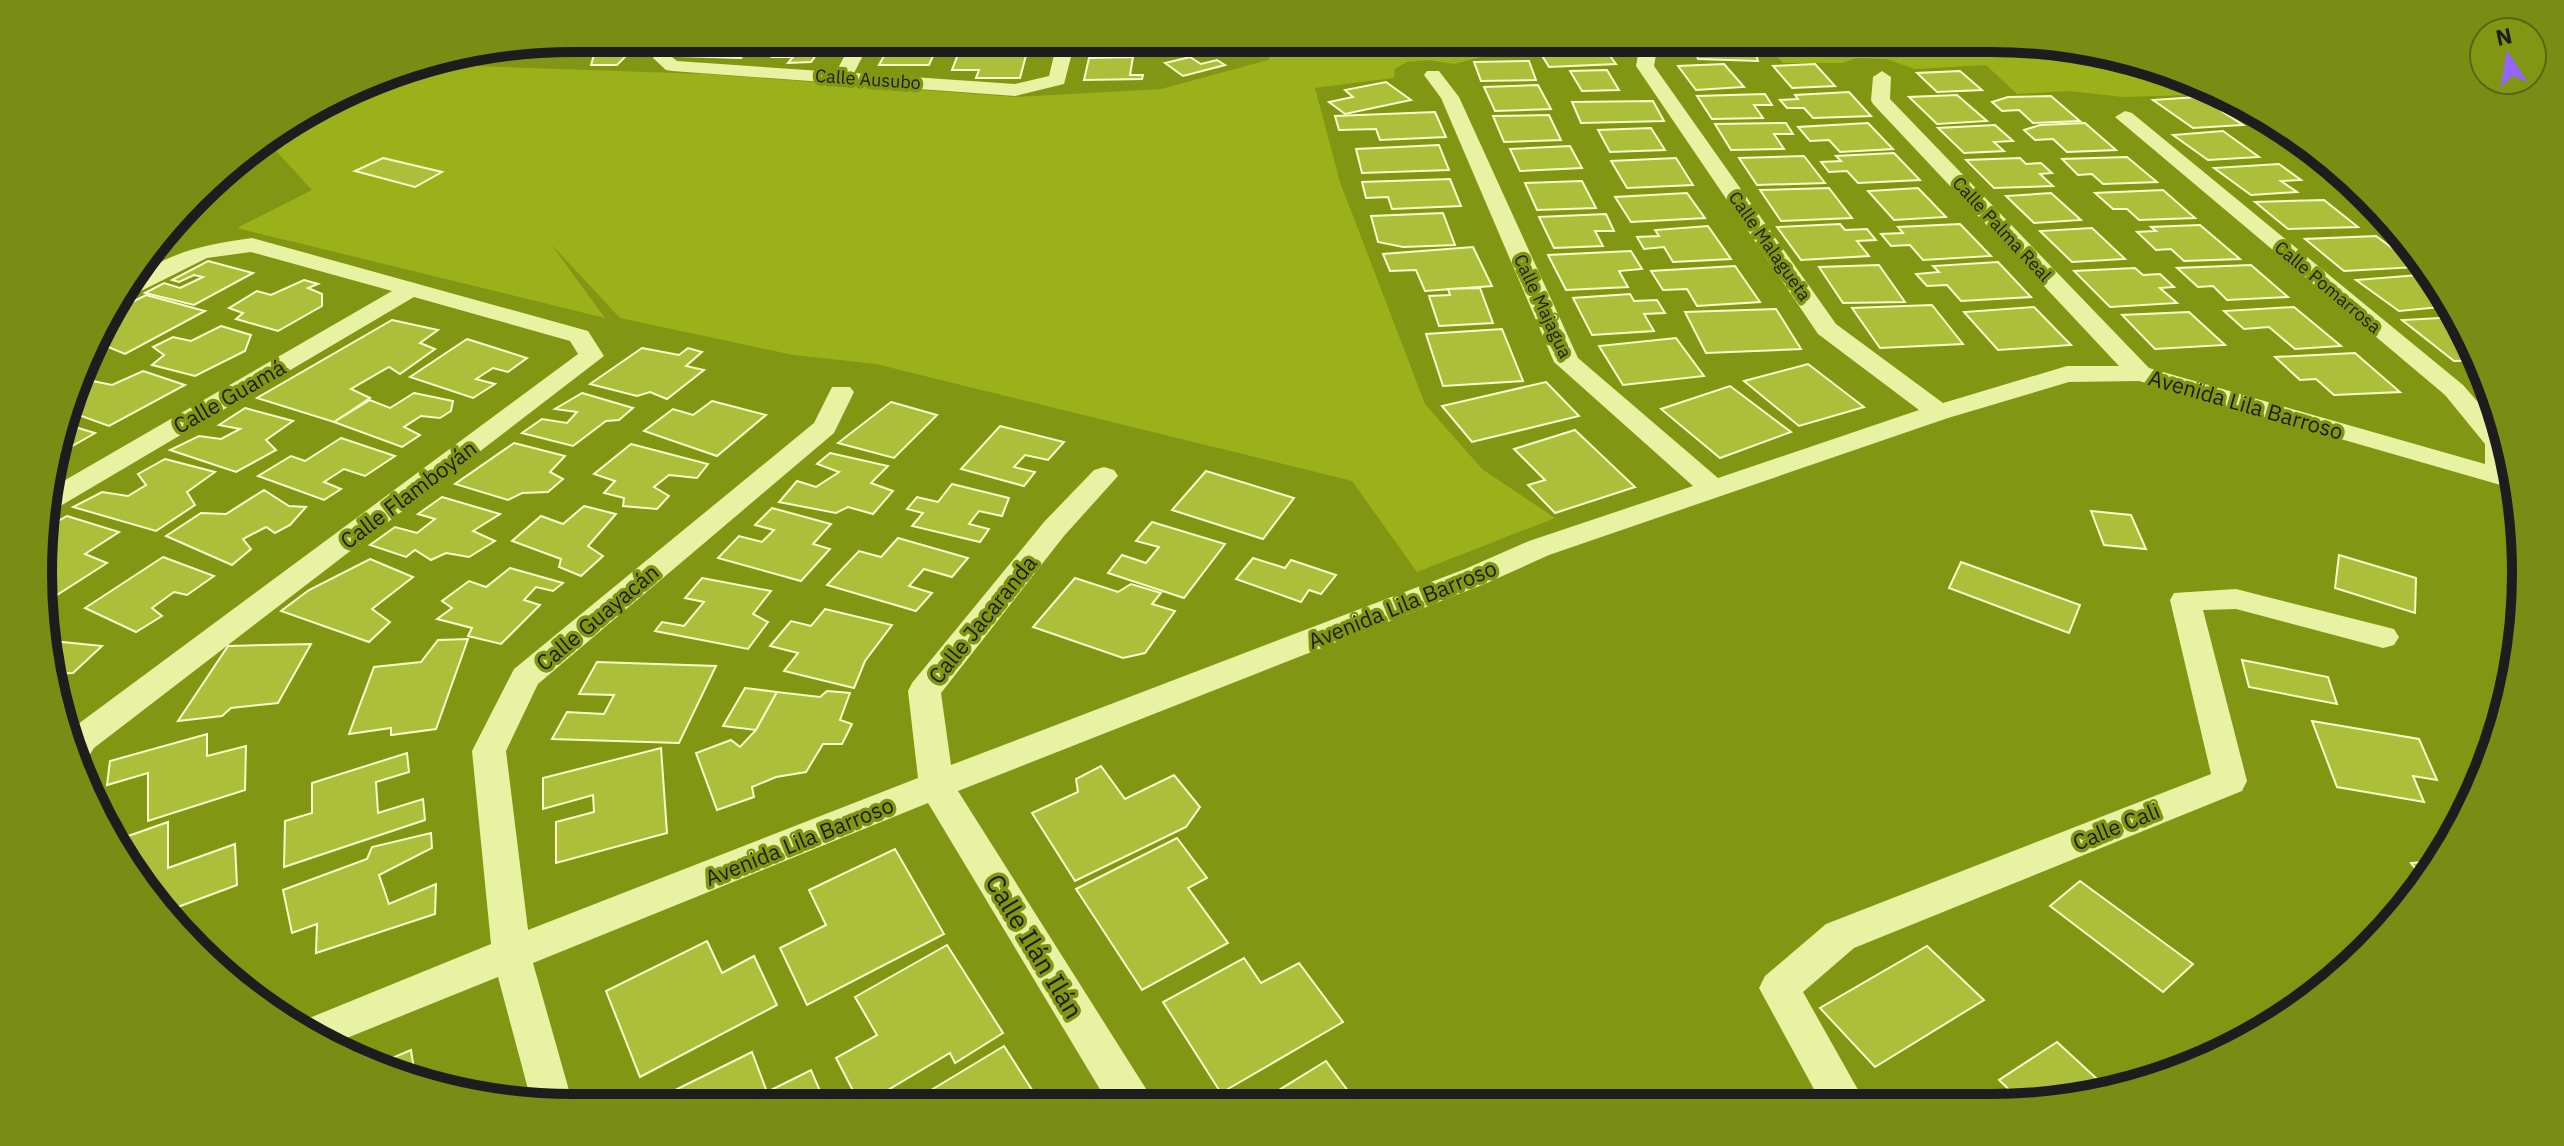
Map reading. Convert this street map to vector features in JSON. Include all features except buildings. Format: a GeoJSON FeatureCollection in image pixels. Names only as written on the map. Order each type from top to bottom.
{"type":"FeatureCollection","features":[{"type":"Feature","properties":{"kind":"street","name":"Calle Ausubo"},"geometry":{"type":"LineString","coordinates":[[666,52],[662,58],[672,66],[1015,90],[1057,80],[1064,52]]}},
{"type":"Feature","properties":{"kind":"street"},"geometry":{"type":"LineString","coordinates":[[843,77],[856,52]]}},
{"type":"Feature","properties":{"kind":"street","name":"Calle Malagueta"},"geometry":{"type":"LineString","coordinates":[[1648,52],[1645,66],[1827,329],[1939,412]]}},
{"type":"Feature","properties":{"kind":"street","name":"Calle Majagua"},"geometry":{"type":"LineString","coordinates":[[1433,75],[1450,97],[1567,362],[1715,490]]}},
{"type":"Feature","properties":{"kind":"street","name":"Calle Palma Real"},"geometry":{"type":"LineString","coordinates":[[1882,77],[1880,100],[2140,373]]}},
{"type":"Feature","properties":{"kind":"street","name":"Calle Pomarrosa"},"geometry":{"type":"LineString","coordinates":[[2125,117],[2454,390],[2494,437]]}},
{"type":"Feature","properties":{"kind":"street"},"geometry":{"type":"LineString","coordinates":[[142,282],[201,252],[252,245],[412,289]]}},
{"type":"Feature","properties":{"kind":"street","name":"Calle Guamá"},"geometry":{"type":"LineString","coordinates":[[58,496],[412,289]]}},
{"type":"Feature","properties":{"kind":"street","name":"Calle Flamboyán"},"geometry":{"type":"LineString","coordinates":[[80,741],[592,356],[579,336],[412,289]]}},
{"type":"Feature","properties":{"kind":"street","name":"Avenida Lila Barroso"},"geometry":{"type":"LineString","coordinates":[[322,1029],[512,957],[936,785],[1476,576],[1539,548],[1939,412],[2067,374],[2140,373],[2503,478]]}},
{"type":"Feature","properties":{"kind":"street","name":"Calle Guayacán"},"geometry":{"type":"LineString","coordinates":[[512,957],[489,751],[525,677],[825,427],[841,392]]}},
{"type":"Feature","properties":{"kind":"street","name":"Calle Jacaranda"},"geometry":{"type":"LineString","coordinates":[[936,785],[924,691],[1054,529],[1104,476]]}},
{"type":"Feature","properties":{"kind":"street","name":"Calle Cali"},"geometry":{"type":"LineString","coordinates":[[1839,1094],[1779,988],[1840,936],[2230,781],[2185,600],[2236,599],[2383,637]]}},
{"type":"Feature","properties":{"kind":"street","name":"Calle Ilán Ilán"},"geometry":{"type":"LineString","coordinates":[[936,785],[1126,1094]]}},
{"type":"Feature","properties":{"kind":"street"},"geometry":{"type":"LineString","coordinates":[[512,957],[550,1093]]}},
{"type":"Feature","properties":{"kind":"green space"},"geometry":{"type":"Polygon","coordinates":[[[1273,52],[1501,52],[1454,64],[1429,60],[1407,62],[1395,69],[1394,78],[1315,88],[1340,182],[1425,404],[1482,469],[1555,518],[1417,572],[1352,481],[876,364],[793,355],[620,318],[551,244],[605,318],[237,228],[312,190],[273,148],[312,122],[374,92],[457,65],[705,74],[1016,97],[1161,89],[1268,60],[1273,52]]]}},
{"type":"Feature","properties":{"kind":"green space"},"geometry":{"type":"Polygon","coordinates":[[[1774,52],[2028,53],[2059,56],[2126,70],[2196,95],[2123,97],[2069,91],[2017,94],[1986,65],[1915,69],[1886,59],[1857,58],[1842,63],[1783,63],[1774,52]]]}}]}
